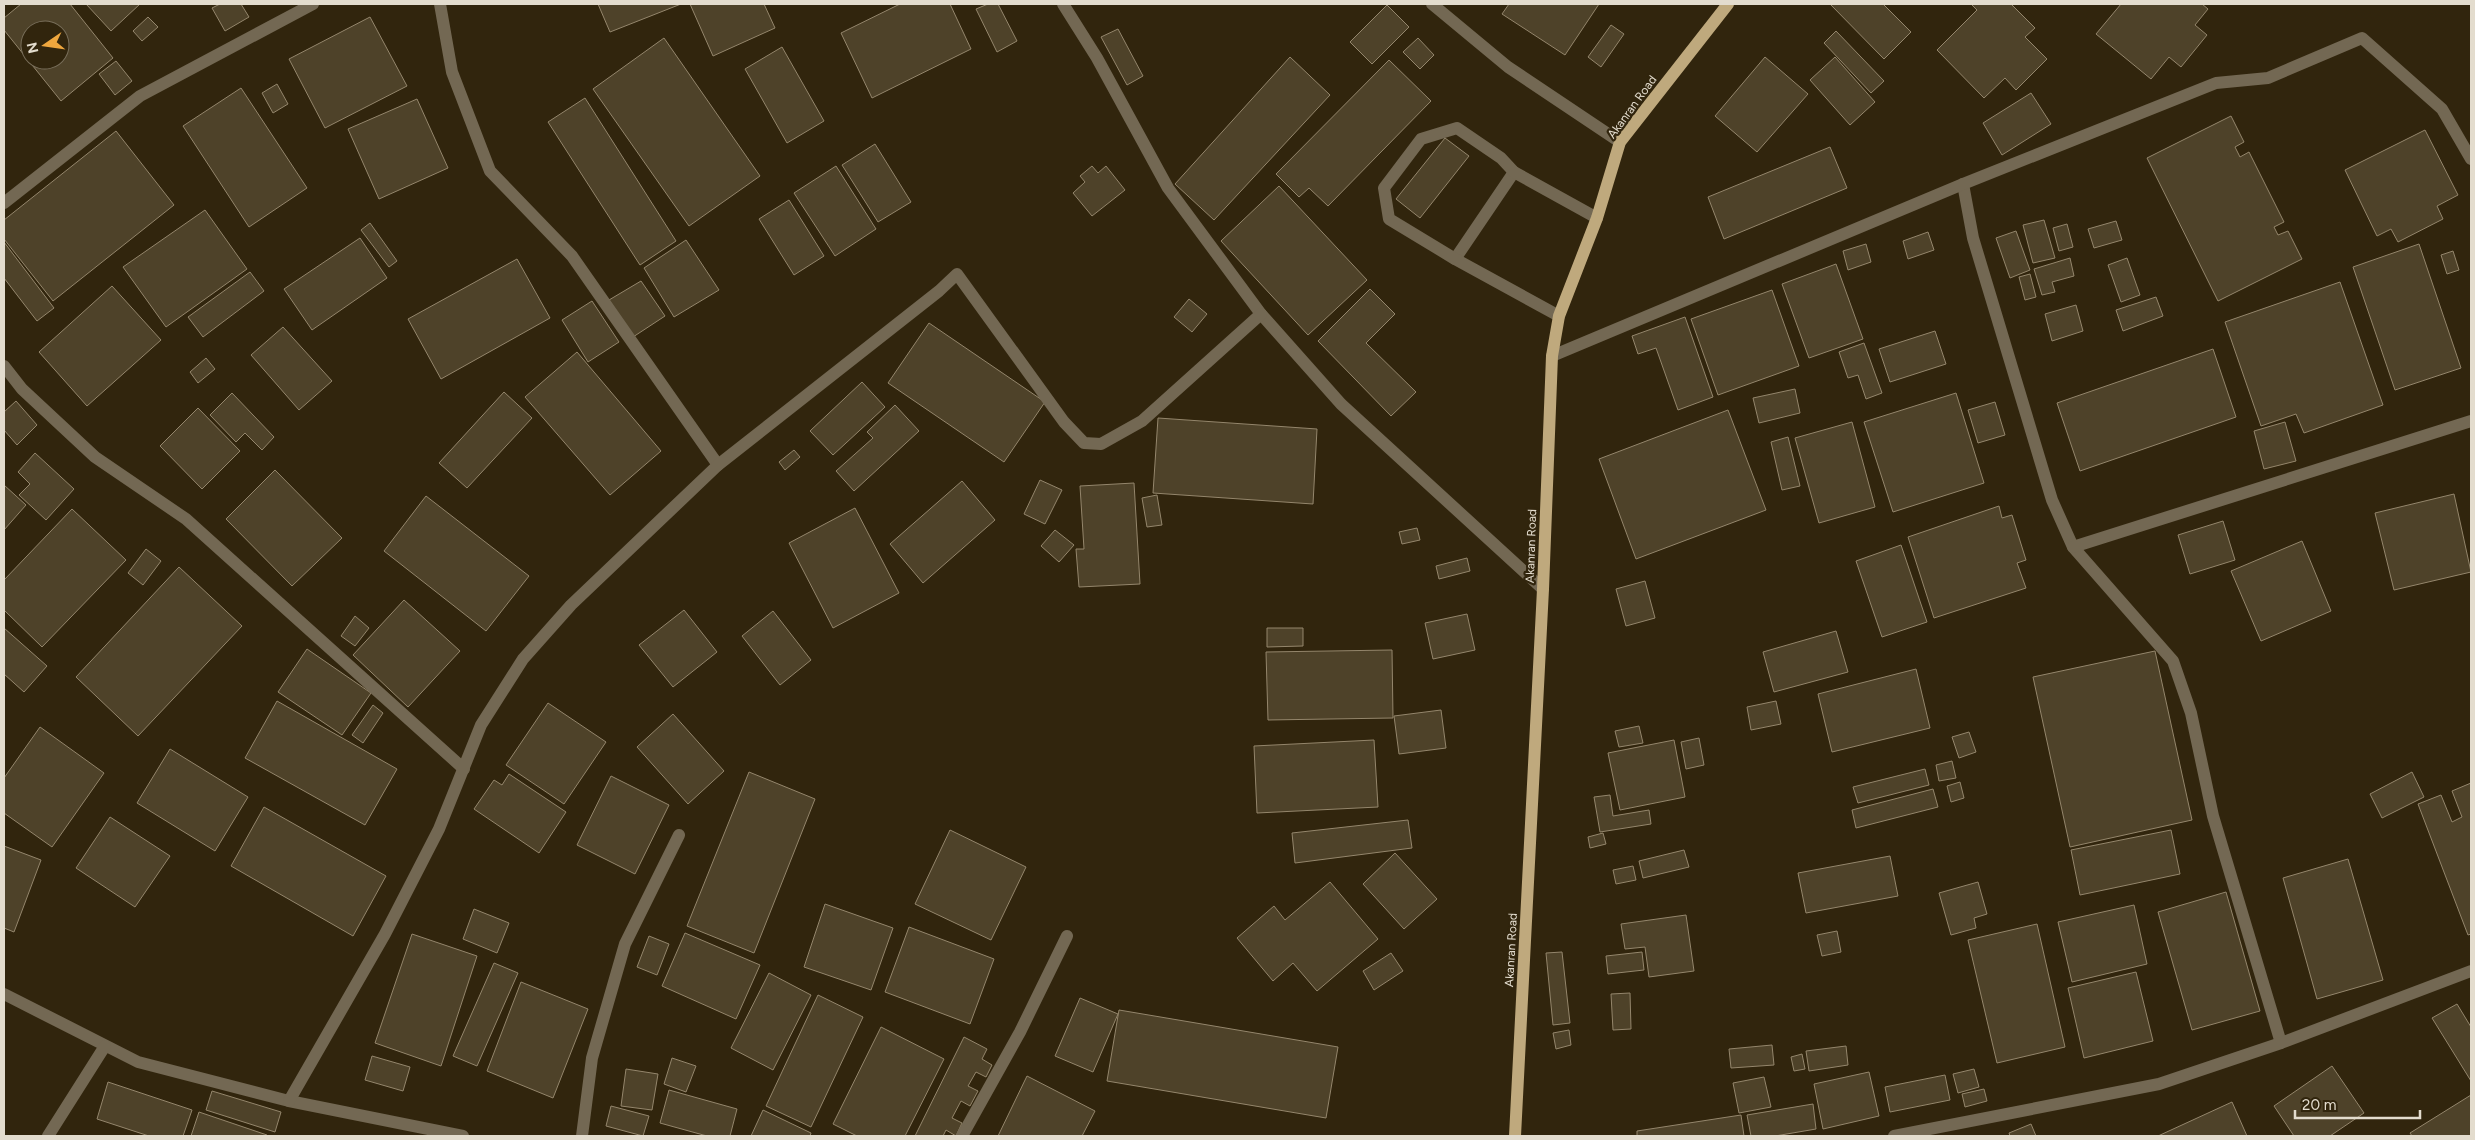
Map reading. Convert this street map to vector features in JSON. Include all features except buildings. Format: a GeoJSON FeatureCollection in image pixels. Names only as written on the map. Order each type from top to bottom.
{"type":"FeatureCollection","features":[{"type":"Feature","properties":{"kind":"main road","name":"Akanran Road"},"geometry":{"type":"LineString","coordinates":[[1515,1136],[1544,589],[1552,356],[1559,316],[1596,218],[1620,142],[1728,4]]}},
{"type":"Feature","properties":{"kind":"street"},"geometry":{"type":"LineString","coordinates":[[5,200],[140,96],[313,4]]}},
{"type":"Feature","properties":{"kind":"street"},"geometry":{"type":"LineString","coordinates":[[440,4],[452,72],[490,171],[572,256],[718,466]]}},
{"type":"Feature","properties":{"kind":"street"},"geometry":{"type":"LineString","coordinates":[[1063,4],[1097,58],[1168,188],[1261,314],[1341,404],[1544,589]]}},
{"type":"Feature","properties":{"kind":"street"},"geometry":{"type":"LineString","coordinates":[[1432,4],[1508,67],[1620,142]]}},
{"type":"Feature","properties":{"kind":"street"},"geometry":{"type":"LineString","coordinates":[[1552,356],[1963,184],[2216,83],[2268,78],[2362,38],[2442,109],[2471,159]]}},
{"type":"Feature","properties":{"kind":"street"},"geometry":{"type":"LineString","coordinates":[[1559,316],[1455,259],[1389,219],[1384,188],[1421,139],[1457,128],[1501,158],[1514,172],[1596,218]]}},
{"type":"Feature","properties":{"kind":"street"},"geometry":{"type":"LineString","coordinates":[[1455,259],[1514,172]]}},
{"type":"Feature","properties":{"kind":"street"},"geometry":{"type":"LineString","coordinates":[[1963,184],[1975,248],[2052,500],[2073,547],[2173,661],[2191,713],[2213,816],[2281,1043]]}},
{"type":"Feature","properties":{"kind":"street"},"geometry":{"type":"LineString","coordinates":[[289,1101],[385,934],[439,829],[481,725],[522,659],[571,605],[718,466],[939,292],[957,274],[1064,422],[1084,443],[1101,444],[1142,422],[1261,314]]}},
{"type":"Feature","properties":{"kind":"street"},"geometry":{"type":"LineString","coordinates":[[4,366],[22,389],[94,457],[186,518],[464,769]]}},
{"type":"Feature","properties":{"kind":"street"},"geometry":{"type":"LineString","coordinates":[[2073,547],[2471,421]]}},
{"type":"Feature","properties":{"kind":"street"},"geometry":{"type":"LineString","coordinates":[[582,1136],[592,1058],[625,944],[679,835]]}},
{"type":"Feature","properties":{"kind":"street"},"geometry":{"type":"LineString","coordinates":[[962,1136],[1020,1032],[1067,936]]}},
{"type":"Feature","properties":{"kind":"street"},"geometry":{"type":"LineString","coordinates":[[1894,1136],[2159,1084],[2281,1043],[2471,971]]}},
{"type":"Feature","properties":{"kind":"street"},"geometry":{"type":"LineString","coordinates":[[4,994],[138,1062],[406,1131],[463,1136]]}},
{"type":"Feature","properties":{"kind":"street"},"geometry":{"type":"LineString","coordinates":[[48,1136],[105,1046]]}}]}
